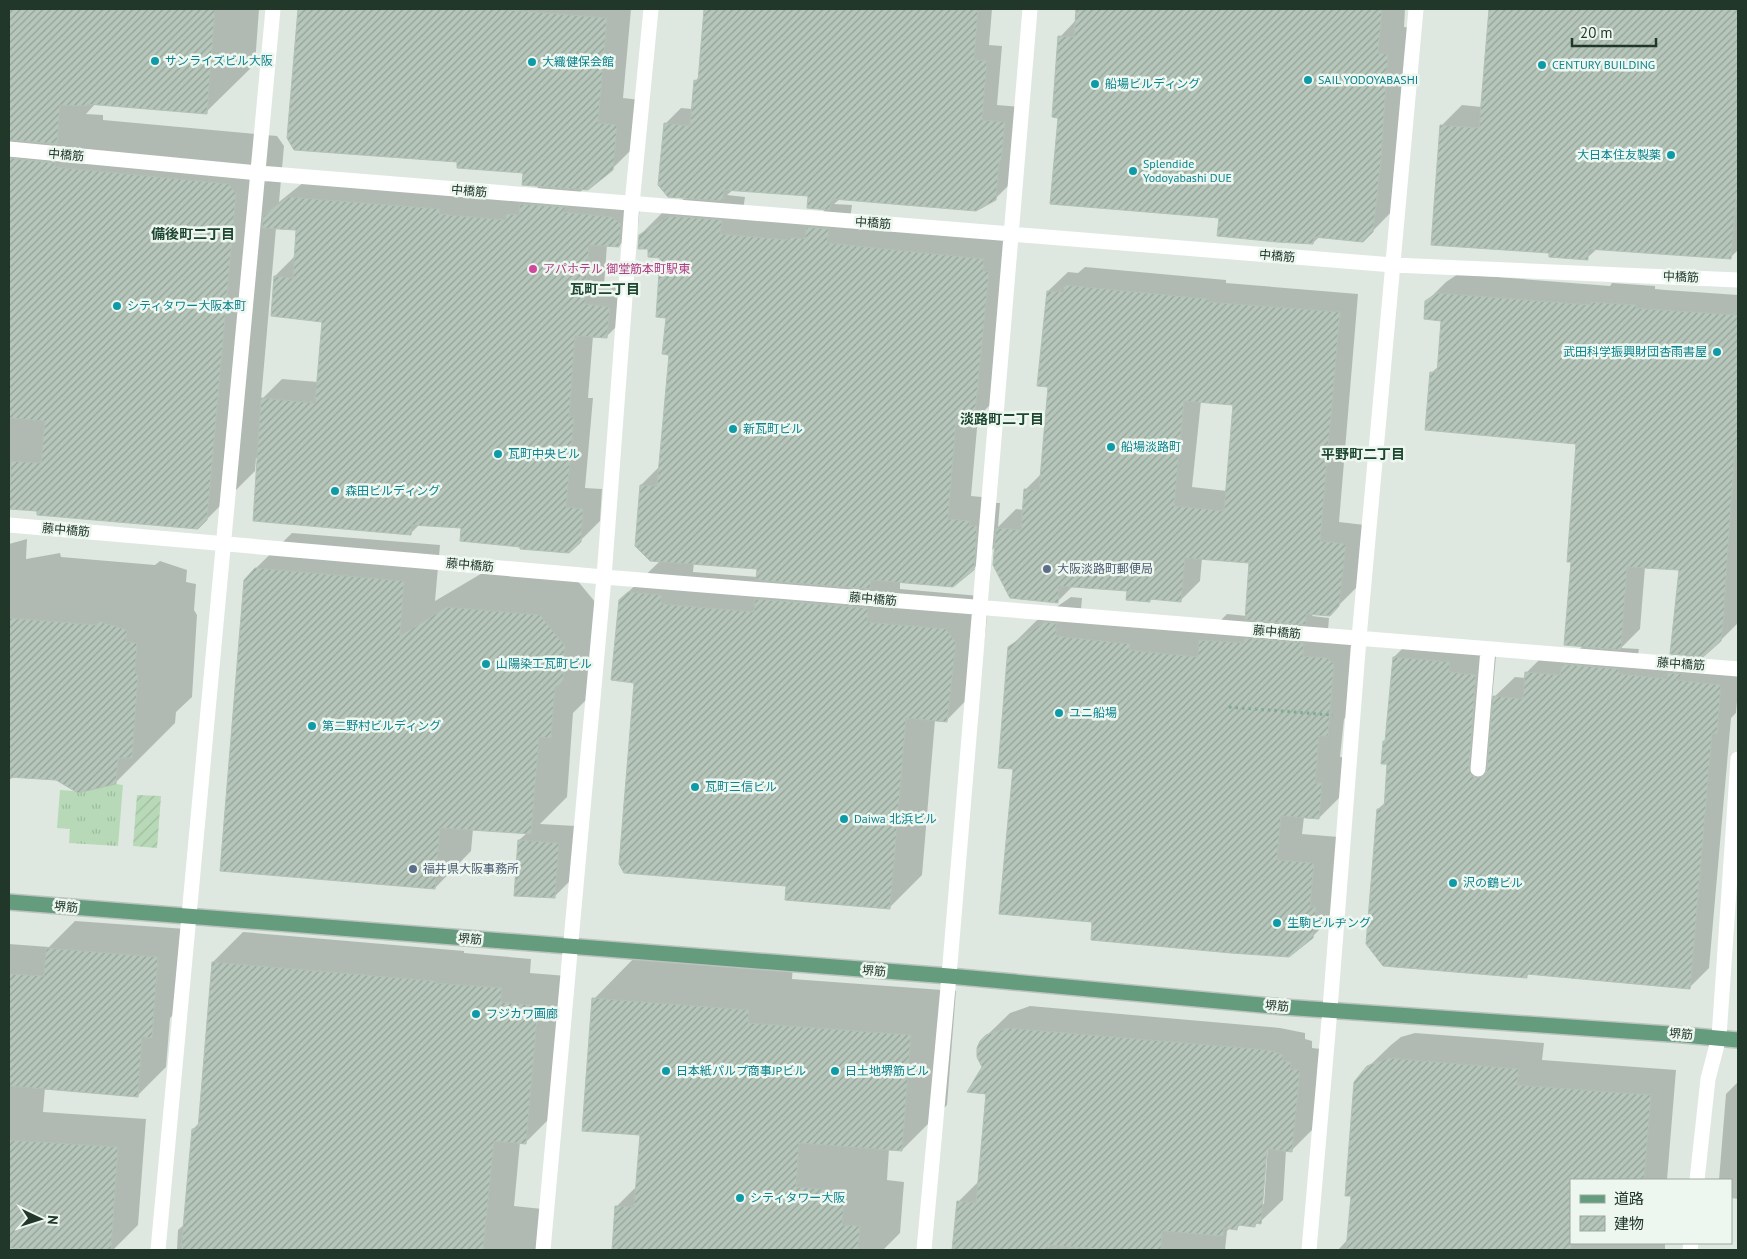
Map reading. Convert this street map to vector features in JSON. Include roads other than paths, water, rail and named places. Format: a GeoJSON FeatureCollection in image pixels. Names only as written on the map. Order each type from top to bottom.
{"type":"FeatureCollection","features":[{"type":"Feature","properties":{"kind":"main road","name":"堺筋"},"geometry":{"type":"LineString","coordinates":[[9,902],[950,976],[1283,1006],[1719,1037],[1738,1040]]}},
{"type":"Feature","properties":{"kind":"street"},"geometry":{"type":"LineString","coordinates":[[158,1250],[272,9]]}},
{"type":"Feature","properties":{"kind":"street"},"geometry":{"type":"LineString","coordinates":[[544,1250],[604,577],[632,204],[651,9]]}},
{"type":"Feature","properties":{"kind":"street"},"geometry":{"type":"LineString","coordinates":[[924,1250],[950,976],[1030,9]]}},
{"type":"Feature","properties":{"kind":"street"},"geometry":{"type":"LineString","coordinates":[[1309,1250],[1392,265],[1416,9]]}},
{"type":"Feature","properties":{"kind":"street","name":"中橋筋"},"geometry":{"type":"LineString","coordinates":[[9,149],[258,173],[1392,265],[1738,280]]}},
{"type":"Feature","properties":{"kind":"street","name":"藤中橋筋"},"geometry":{"type":"LineString","coordinates":[[9,525],[604,577],[1738,668]]}},
{"type":"Feature","properties":{"kind":"street"},"geometry":{"type":"LineString","coordinates":[[1478,769],[1488,649]]}},
{"type":"Feature","properties":{"kind":"street"},"geometry":{"type":"LineString","coordinates":[[1697,1179],[1708,1079],[1719,1037],[1738,759]]}},
{"type":"Feature","properties":{"kind":"place","name":"サンライズビル大阪"},"geometry":{"type":"Point","coordinates":[155,61]}},
{"type":"Feature","properties":{"kind":"place","name":"大織健保会館"},"geometry":{"type":"Point","coordinates":[532,62]}},
{"type":"Feature","properties":{"kind":"place","name":"CENTURY BUILDING"},"geometry":{"type":"Point","coordinates":[1542,65]}},
{"type":"Feature","properties":{"kind":"place","name":"SAIL YODOYABASHI"},"geometry":{"type":"Point","coordinates":[1308,80]}},
{"type":"Feature","properties":{"kind":"place","name":"船場ビルディング"},"geometry":{"type":"Point","coordinates":[1095,84]}},
{"type":"Feature","properties":{"kind":"place","name":"大日本住友製薬"},"geometry":{"type":"Point","coordinates":[1671,155]}},
{"type":"Feature","properties":{"kind":"place","name":"Splendide Yodoyabashi DUE"},"geometry":{"type":"Point","coordinates":[1133,171]}},
{"type":"Feature","properties":{"kind":"place","name":"アパホテル 御堂筋本町駅東"},"geometry":{"type":"Point","coordinates":[533,269]}},
{"type":"Feature","properties":{"kind":"place","name":"シティタワー大阪本町"},"geometry":{"type":"Point","coordinates":[117,306]}},
{"type":"Feature","properties":{"kind":"place","name":"武田科学振興財団杏雨書屋"},"geometry":{"type":"Point","coordinates":[1717,352]}},
{"type":"Feature","properties":{"kind":"place","name":"新瓦町ビル"},"geometry":{"type":"Point","coordinates":[733,429]}},
{"type":"Feature","properties":{"kind":"place","name":"船場淡路町"},"geometry":{"type":"Point","coordinates":[1111,447]}},
{"type":"Feature","properties":{"kind":"place","name":"瓦町中央ビル"},"geometry":{"type":"Point","coordinates":[498,454]}},
{"type":"Feature","properties":{"kind":"place","name":"森田ビルディング"},"geometry":{"type":"Point","coordinates":[335,491]}},
{"type":"Feature","properties":{"kind":"place","name":"大阪淡路町郵便局"},"geometry":{"type":"Point","coordinates":[1047,569]}},
{"type":"Feature","properties":{"kind":"place","name":"山陽染工瓦町ビル"},"geometry":{"type":"Point","coordinates":[486,664]}},
{"type":"Feature","properties":{"kind":"place","name":"ユニ船場"},"geometry":{"type":"Point","coordinates":[1059,713]}},
{"type":"Feature","properties":{"kind":"place","name":"第二野村ビルディング"},"geometry":{"type":"Point","coordinates":[312,726]}},
{"type":"Feature","properties":{"kind":"place","name":"瓦町三信ビル"},"geometry":{"type":"Point","coordinates":[695,787]}},
{"type":"Feature","properties":{"kind":"place","name":"Daiwa 北浜ビル"},"geometry":{"type":"Point","coordinates":[844,819]}},
{"type":"Feature","properties":{"kind":"place","name":"福井県大阪事務所"},"geometry":{"type":"Point","coordinates":[413,869]}},
{"type":"Feature","properties":{"kind":"place","name":"沢の鶴ビル"},"geometry":{"type":"Point","coordinates":[1453,883]}},
{"type":"Feature","properties":{"kind":"place","name":"生駒ビルヂング"},"geometry":{"type":"Point","coordinates":[1277,923]}},
{"type":"Feature","properties":{"kind":"place","name":"フジカワ画廊"},"geometry":{"type":"Point","coordinates":[476,1014]}},
{"type":"Feature","properties":{"kind":"place","name":"日本紙パルプ商事JPビル"},"geometry":{"type":"Point","coordinates":[666,1071]}},
{"type":"Feature","properties":{"kind":"place","name":"日土地堺筋ビル"},"geometry":{"type":"Point","coordinates":[835,1071]}},
{"type":"Feature","properties":{"kind":"place","name":"シティタワー大阪"},"geometry":{"type":"Point","coordinates":[740,1198]}},
{"type":"Feature","properties":{"kind":"district","name":"備後町二丁目"},"geometry":{"type":"Point","coordinates":[193,234]}},
{"type":"Feature","properties":{"kind":"district","name":"瓦町二丁目"},"geometry":{"type":"Point","coordinates":[605,289]}},
{"type":"Feature","properties":{"kind":"district","name":"淡路町二丁目"},"geometry":{"type":"Point","coordinates":[1002,419]}},
{"type":"Feature","properties":{"kind":"district","name":"平野町二丁目"},"geometry":{"type":"Point","coordinates":[1363,454]}}]}
